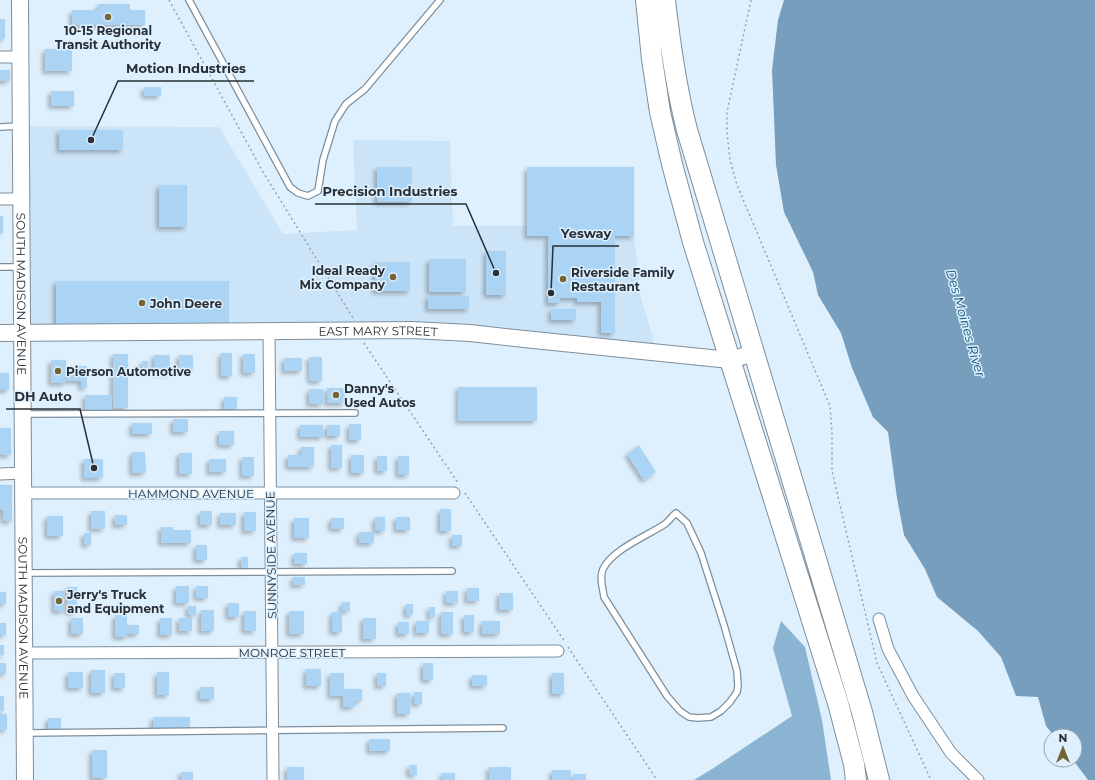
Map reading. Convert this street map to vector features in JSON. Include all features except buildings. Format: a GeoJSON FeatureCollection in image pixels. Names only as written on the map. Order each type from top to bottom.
{"type":"FeatureCollection","features":[{"type":"Feature","properties":{"kind":"highway"},"geometry":{"type":"LineString","coordinates":[[646,0],[652,59],[659,104],[672,164],[693,242],[838,703],[854,764],[856,780]]}},
{"type":"Feature","properties":{"kind":"highway"},"geometry":{"type":"LineString","coordinates":[[665,0],[671,53],[679,100],[862,712],[879,780]]}},
{"type":"Feature","properties":{"kind":"main road","name":"SOUTH MADISON AVENUE"},"geometry":{"type":"LineString","coordinates":[[20,0],[25,780]]}},
{"type":"Feature","properties":{"kind":"main road","name":"EAST MARY STREET"},"geometry":{"type":"LineString","coordinates":[[0,333],[361,330],[470,332],[730,360],[754,353]]}},
{"type":"Feature","properties":{"kind":"street"},"geometry":{"type":"LineString","coordinates":[[0,57],[20,57]]}},
{"type":"Feature","properties":{"kind":"street"},"geometry":{"type":"LineString","coordinates":[[0,199],[21,199]]}},
{"type":"Feature","properties":{"kind":"street","name":"SUNNYSIDE AVENUE"},"geometry":{"type":"LineString","coordinates":[[269,331],[273,780]]}},
{"type":"Feature","properties":{"kind":"street"},"geometry":{"type":"LineString","coordinates":[[0,474],[24,473]]}},
{"type":"Feature","properties":{"kind":"street","name":"HAMMOND AVENUE"},"geometry":{"type":"LineString","coordinates":[[24,493],[454,493]]}},
{"type":"Feature","properties":{"kind":"street"},"geometry":{"type":"LineString","coordinates":[[879,619],[888,649],[913,696],[951,753],[978,780]]}},
{"type":"Feature","properties":{"kind":"street","name":"MONROE STREET"},"geometry":{"type":"LineString","coordinates":[[25,653],[558,651]]}},
{"type":"Feature","properties":{"kind":"lane"},"geometry":{"type":"LineString","coordinates":[[189,0],[290,187],[298,193],[308,196],[318,191],[323,160],[335,121],[346,104],[365,89],[440,0]]}},
{"type":"Feature","properties":{"kind":"lane"},"geometry":{"type":"LineString","coordinates":[[0,126],[20,126]]}},
{"type":"Feature","properties":{"kind":"lane"},"geometry":{"type":"LineString","coordinates":[[0,267],[22,267]]}},
{"type":"Feature","properties":{"kind":"lane"},"geometry":{"type":"LineString","coordinates":[[23,414],[355,413]]}},
{"type":"Feature","properties":{"kind":"lane"},"geometry":{"type":"LineString","coordinates":[[676,512],[688,523],[701,553],[737,671],[737,692],[721,711],[711,717],[689,717],[680,712],[667,696],[604,597],[601,580],[603,570],[610,559],[630,544],[666,523],[676,512]]}},
{"type":"Feature","properties":{"kind":"lane"},"geometry":{"type":"LineString","coordinates":[[24,573],[452,571]]}},
{"type":"Feature","properties":{"kind":"lane"},"geometry":{"type":"LineString","coordinates":[[25,732],[503,728]]}},
{"type":"Feature","properties":{"kind":"path"},"geometry":{"type":"LineString","coordinates":[[169,0],[262,172],[361,330],[365,345],[657,780]]}},
{"type":"Feature","properties":{"kind":"path"},"geometry":{"type":"LineString","coordinates":[[751,0],[727,112],[727,133],[730,160],[737,186],[830,406],[832,471],[877,663],[931,780]]}},
{"type":"Feature","properties":{"kind":"shaded area"},"geometry":{"type":"Polygon","coordinates":[[[20,126],[219,127],[283,234],[357,230],[353,140],[450,141],[453,226],[527,226],[527,167],[634,167],[634,236],[641,298],[653,337],[654,352],[524,339],[22,333],[20,126]]]}},
{"type":"Feature","properties":{"kind":"shaded area"},"geometry":{"type":"Polygon","coordinates":[[[781,621],[805,647],[822,720],[831,780],[694,780],[792,716],[773,648],[781,621]]]}},
{"type":"Feature","properties":{"kind":"water","name":"Des Moines River"},"geometry":{"type":"Polygon","coordinates":[[[784,0],[1095,0],[1095,780],[1088,780],[1079,768],[1083,768],[1083,728],[1048,728],[1038,697],[1016,696],[1001,657],[978,631],[937,597],[925,569],[904,535],[897,498],[888,432],[873,417],[852,368],[841,333],[818,295],[813,272],[784,212],[776,165],[772,70],[778,20],[784,0]]]}},
{"type":"Feature","properties":{"kind":"place","name":"10-15 Regional Transit Authority"},"geometry":{"type":"Point","coordinates":[108,17]}},
{"type":"Feature","properties":{"kind":"place","name":"Motion Industries"},"geometry":{"type":"Point","coordinates":[91,140]}},
{"type":"Feature","properties":{"kind":"place","name":"Precision Industries"},"geometry":{"type":"Point","coordinates":[496,273]}},
{"type":"Feature","properties":{"kind":"place","name":"Ideal Ready Mix Company"},"geometry":{"type":"Point","coordinates":[393,277]}},
{"type":"Feature","properties":{"kind":"place","name":"Riverside Family Restaurant"},"geometry":{"type":"Point","coordinates":[563,279]}},
{"type":"Feature","properties":{"kind":"place","name":"Yesway"},"geometry":{"type":"Point","coordinates":[551,293]}},
{"type":"Feature","properties":{"kind":"place","name":"John Deere"},"geometry":{"type":"Point","coordinates":[142,303]}},
{"type":"Feature","properties":{"kind":"place","name":"Pierson Automotive"},"geometry":{"type":"Point","coordinates":[58,371]}},
{"type":"Feature","properties":{"kind":"place","name":"Danny's Used Autos"},"geometry":{"type":"Point","coordinates":[336,395]}},
{"type":"Feature","properties":{"kind":"place","name":"DH Auto"},"geometry":{"type":"Point","coordinates":[94,468]}},
{"type":"Feature","properties":{"kind":"place","name":"Jerry's Truck and Equipment"},"geometry":{"type":"Point","coordinates":[59,601]}}]}
